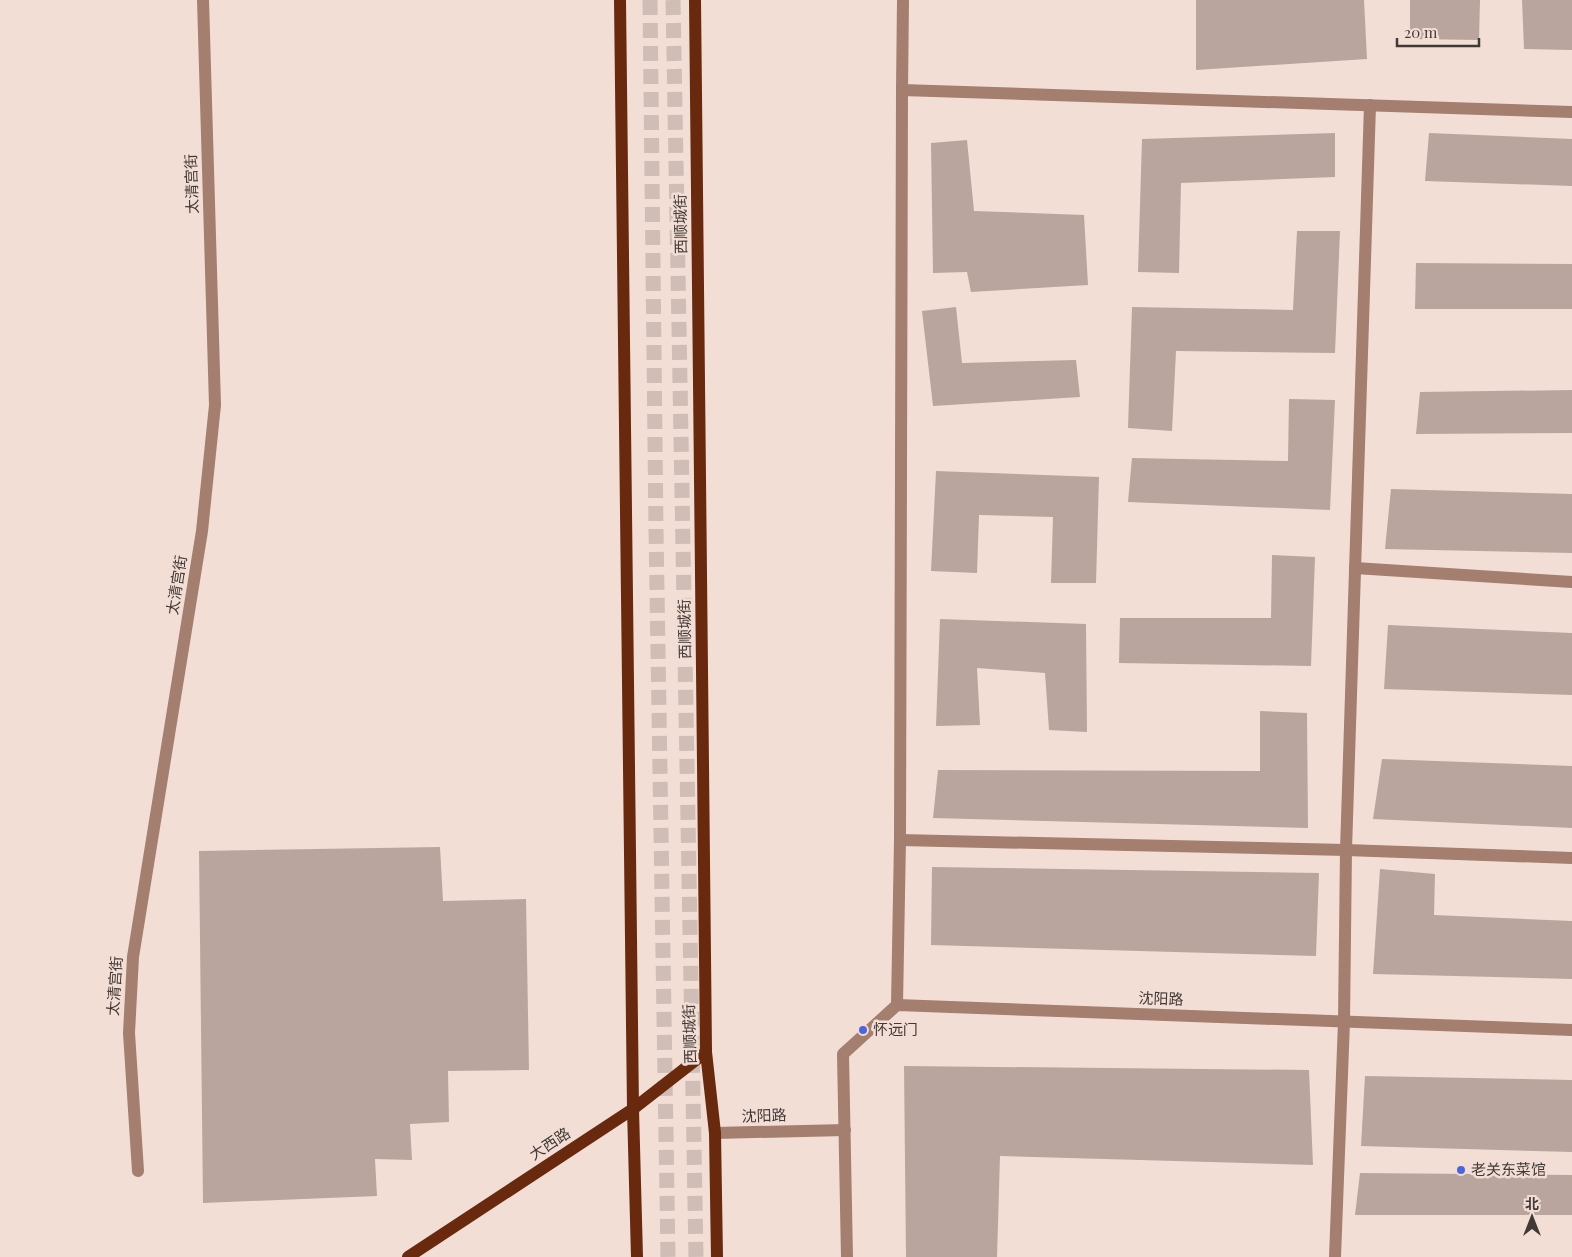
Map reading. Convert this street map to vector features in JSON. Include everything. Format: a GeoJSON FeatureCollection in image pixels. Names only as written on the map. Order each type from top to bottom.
{"type":"FeatureCollection","features":[{"type":"Feature","properties":{"kind":"main road"},"geometry":{"type":"LineString","coordinates":[[620,0],[633,1109],[637,1257]]}},
{"type":"Feature","properties":{"kind":"main road","name":"西顺城街"},"geometry":{"type":"LineString","coordinates":[[695,0],[706,1052],[715,1133],[717,1257]]}},
{"type":"Feature","properties":{"kind":"main road","name":"大西路"},"geometry":{"type":"LineString","coordinates":[[408,1257],[633,1109],[706,1052]]}},
{"type":"Feature","properties":{"kind":"street","name":"太清宫街"},"geometry":{"type":"LineString","coordinates":[[138,1171],[128,1033],[133,957],[202,531],[215,406],[203,0]]}},
{"type":"Feature","properties":{"kind":"street"},"geometry":{"type":"LineString","coordinates":[[846,1257],[844,1054],[897,1006],[900,840],[903,0]]}},
{"type":"Feature","properties":{"kind":"street"},"geometry":{"type":"LineString","coordinates":[[902,90],[1572,112]]}},
{"type":"Feature","properties":{"kind":"street"},"geometry":{"type":"LineString","coordinates":[[1335,1257],[1344,1022],[1346,850],[1370,105]]}},
{"type":"Feature","properties":{"kind":"street"},"geometry":{"type":"LineString","coordinates":[[1355,568],[1572,582]]}},
{"type":"Feature","properties":{"kind":"street"},"geometry":{"type":"LineString","coordinates":[[900,840],[1346,850],[1572,858]]}},
{"type":"Feature","properties":{"kind":"street","name":"沈阳路"},"geometry":{"type":"LineString","coordinates":[[897,1006],[1572,1030]]}},
{"type":"Feature","properties":{"kind":"street","name":"沈阳路"},"geometry":{"type":"LineString","coordinates":[[715,1133],[845,1130]]}},
{"type":"Feature","properties":{"kind":"building"},"geometry":{"type":"Polygon","coordinates":[[[1196,0],[1364,0],[1367,59],[1196,70],[1196,0]]]}},
{"type":"Feature","properties":{"kind":"building"},"geometry":{"type":"Polygon","coordinates":[[[1410,0],[1480,0],[1479,40],[1410,39],[1410,0]]]}},
{"type":"Feature","properties":{"kind":"building"},"geometry":{"type":"Polygon","coordinates":[[[1522,0],[1572,0],[1572,50],[1524,49],[1522,0]]]}},
{"type":"Feature","properties":{"kind":"building"},"geometry":{"type":"Polygon","coordinates":[[[1335,133],[1335,177],[1181,183],[1179,273],[1138,272],[1142,139],[1335,133]]]}},
{"type":"Feature","properties":{"kind":"building"},"geometry":{"type":"Polygon","coordinates":[[[1429,133],[1572,139],[1572,186],[1425,181],[1429,133]]]}},
{"type":"Feature","properties":{"kind":"building"},"geometry":{"type":"Polygon","coordinates":[[[967,140],[974,211],[1084,215],[1088,285],[971,292],[967,272],[933,273],[931,143],[967,140]]]}},
{"type":"Feature","properties":{"kind":"building"},"geometry":{"type":"Polygon","coordinates":[[[1297,231],[1340,231],[1335,353],[1176,351],[1172,431],[1128,428],[1132,307],[1293,310],[1297,231]]]}},
{"type":"Feature","properties":{"kind":"building"},"geometry":{"type":"Polygon","coordinates":[[[1416,263],[1572,264],[1572,309],[1415,309],[1416,263]]]}},
{"type":"Feature","properties":{"kind":"building"},"geometry":{"type":"Polygon","coordinates":[[[956,307],[962,363],[1076,360],[1080,397],[933,406],[922,311],[956,307]]]}},
{"type":"Feature","properties":{"kind":"building"},"geometry":{"type":"Polygon","coordinates":[[[1572,390],[1572,433],[1416,434],[1420,392],[1572,390]]]}},
{"type":"Feature","properties":{"kind":"building"},"geometry":{"type":"Polygon","coordinates":[[[1289,399],[1335,400],[1330,510],[1128,502],[1132,458],[1288,461],[1289,399]]]}},
{"type":"Feature","properties":{"kind":"building"},"geometry":{"type":"Polygon","coordinates":[[[936,471],[1099,477],[1096,583],[1051,583],[1053,517],[979,515],[977,573],[931,571],[936,471]]]}},
{"type":"Feature","properties":{"kind":"building"},"geometry":{"type":"Polygon","coordinates":[[[1391,489],[1572,494],[1572,553],[1385,549],[1391,489]]]}},
{"type":"Feature","properties":{"kind":"building"},"geometry":{"type":"Polygon","coordinates":[[[1272,555],[1315,557],[1311,666],[1119,663],[1120,618],[1271,618],[1272,555]]]}},
{"type":"Feature","properties":{"kind":"building"},"geometry":{"type":"Polygon","coordinates":[[[940,619],[1086,624],[1087,732],[1049,730],[1045,673],[977,668],[980,725],[936,726],[940,619]]]}},
{"type":"Feature","properties":{"kind":"building"},"geometry":{"type":"Polygon","coordinates":[[[1388,625],[1572,633],[1572,695],[1384,689],[1388,625]]]}},
{"type":"Feature","properties":{"kind":"building"},"geometry":{"type":"Polygon","coordinates":[[[1260,711],[1307,713],[1308,828],[933,818],[938,770],[1260,771],[1260,711]]]}},
{"type":"Feature","properties":{"kind":"building"},"geometry":{"type":"Polygon","coordinates":[[[1382,759],[1572,766],[1572,828],[1373,819],[1382,759]]]}},
{"type":"Feature","properties":{"kind":"building"},"geometry":{"type":"Polygon","coordinates":[[[440,847],[443,901],[526,899],[529,1070],[448,1071],[449,1122],[410,1124],[412,1160],[375,1159],[377,1196],[203,1203],[199,851],[440,847]]]}},
{"type":"Feature","properties":{"kind":"building"},"geometry":{"type":"Polygon","coordinates":[[[932,867],[1319,873],[1316,956],[931,945],[932,867]]]}},
{"type":"Feature","properties":{"kind":"building"},"geometry":{"type":"Polygon","coordinates":[[[1380,869],[1435,874],[1434,915],[1572,921],[1572,979],[1373,974],[1380,869]]]}},
{"type":"Feature","properties":{"kind":"building"},"geometry":{"type":"Polygon","coordinates":[[[904,1066],[1309,1070],[1313,1165],[1000,1156],[997,1257],[906,1257],[904,1066]]]}},
{"type":"Feature","properties":{"kind":"building"},"geometry":{"type":"Polygon","coordinates":[[[1365,1076],[1572,1080],[1572,1152],[1361,1146],[1365,1076]]]}},
{"type":"Feature","properties":{"kind":"building"},"geometry":{"type":"Polygon","coordinates":[[[1360,1173],[1572,1175],[1572,1215],[1355,1215],[1360,1173]]]}},
{"type":"Feature","properties":{"kind":"tunnel"},"geometry":{"type":"LineString","coordinates":[[650,0],[656,530],[668,1257]]}},
{"type":"Feature","properties":{"kind":"tunnel"},"geometry":{"type":"LineString","coordinates":[[673,0],[696,1257]]}},
{"type":"Feature","properties":{"kind":"place","name":"怀远门"},"geometry":{"type":"Point","coordinates":[863,1030]}},
{"type":"Feature","properties":{"kind":"place","name":"老关东菜馆"},"geometry":{"type":"Point","coordinates":[1461,1170]}}]}
